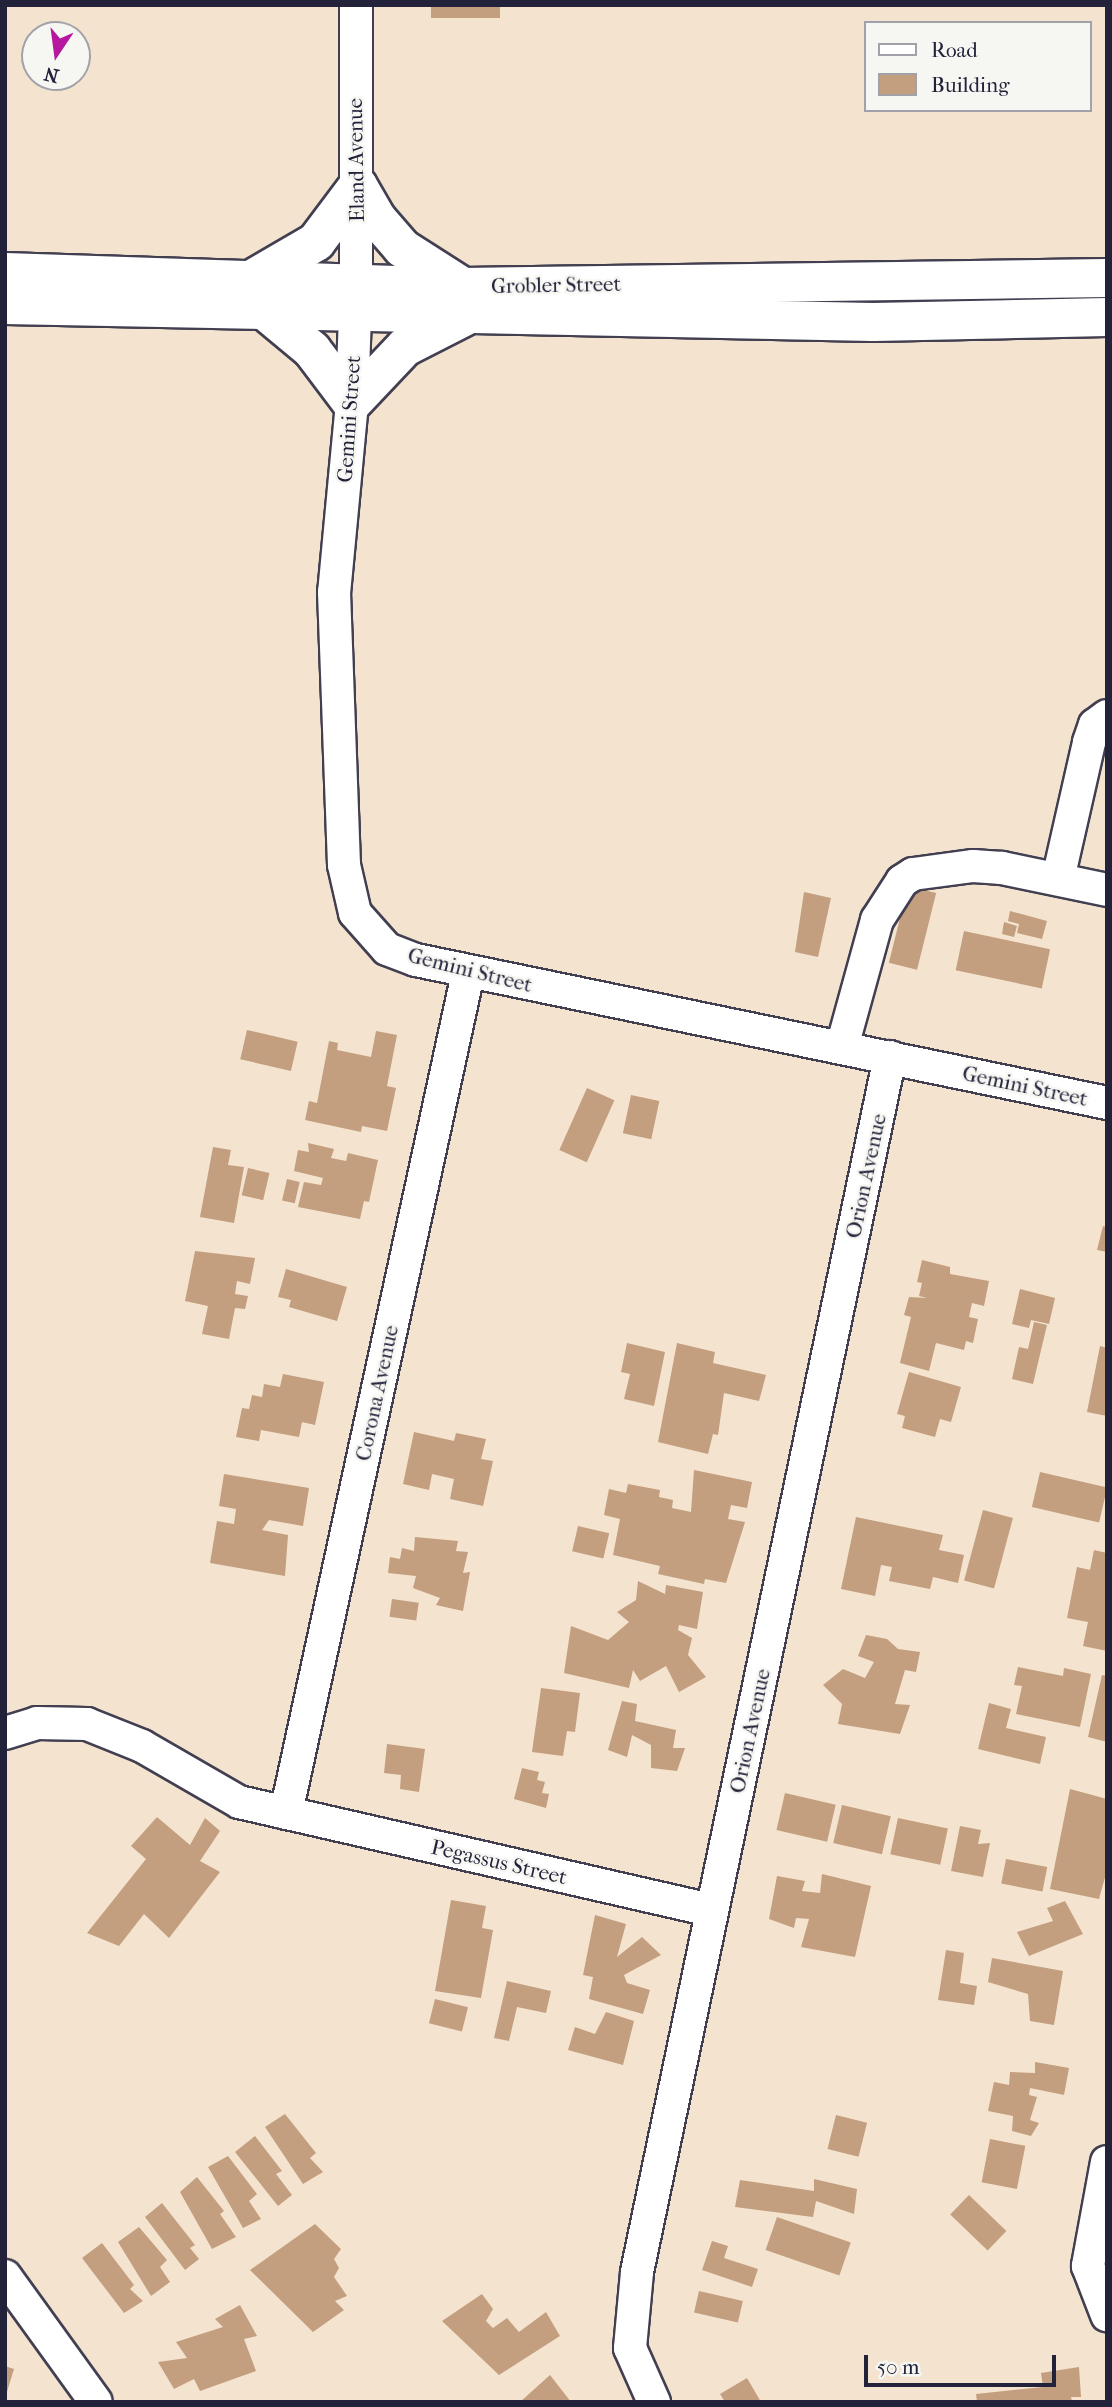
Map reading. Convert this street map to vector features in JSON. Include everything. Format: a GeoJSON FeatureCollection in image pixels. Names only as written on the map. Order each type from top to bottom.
{"type":"FeatureCollection","features":[{"type":"Feature","properties":{"kind":"main road"},"geometry":{"type":"LineString","coordinates":[[358,186],[378,220],[402,248],[465,301],[405,347],[352,403],[312,350],[257,296],[316,242],[358,186]]}},
{"type":"Feature","properties":{"kind":"main road","name":"Grobler Street"},"geometry":{"type":"LineString","coordinates":[[5,272],[257,296],[465,301],[873,322],[1107,317]]}},
{"type":"Feature","properties":{"kind":"main road","name":"Grobler Street"},"geometry":{"type":"LineString","coordinates":[[465,301],[1107,278]]}},
{"type":"Feature","properties":{"kind":"main road","name":"Grobler Street"},"geometry":{"type":"LineString","coordinates":[[5,305],[257,296]]}},
{"type":"Feature","properties":{"kind":"street","name":"Eland Avenue"},"geometry":{"type":"LineString","coordinates":[[356,5],[356,300]]}},
{"type":"Feature","properties":{"kind":"street","name":"Gemini Street"},"geometry":{"type":"LineString","coordinates":[[356,300],[352,403],[334,592],[346,889],[355,913],[387,948],[468,973],[1107,1103]]}},
{"type":"Feature","properties":{"kind":"street"},"geometry":{"type":"LineString","coordinates":[[1058,879],[1089,742],[1095,725],[1107,716]]}},
{"type":"Feature","properties":{"kind":"street"},"geometry":{"type":"LineString","coordinates":[[842,1047],[877,920],[902,881],[935,868],[973,866],[1058,879],[1107,890]]}},
{"type":"Feature","properties":{"kind":"street","name":"Corona Avenue"},"geometry":{"type":"LineString","coordinates":[[286,1813],[468,973]]}},
{"type":"Feature","properties":{"kind":"street","name":"Orion Avenue"},"geometry":{"type":"LineString","coordinates":[[654,2402],[630,2348],[629,2322],[890,1057]]}},
{"type":"Feature","properties":{"kind":"street","name":"Pegassus Street"},"geometry":{"type":"LineString","coordinates":[[5,1733],[48,1722],[87,1724],[142,1746],[239,1802],[712,1910]]}},
{"type":"Feature","properties":{"kind":"street"},"geometry":{"type":"LineString","coordinates":[[1107,2162],[1088,2266],[1107,2315]]}},
{"type":"Feature","properties":{"kind":"street"},"geometry":{"type":"LineString","coordinates":[[5,2276],[96,2402]]}},
{"type":"Feature","properties":{"kind":"building"},"geometry":{"type":"Polygon","coordinates":[[[431,5],[500,5],[500,18],[431,18],[431,5]]]}},
{"type":"Feature","properties":{"kind":"building"},"geometry":{"type":"Polygon","coordinates":[[[908,886],[936,893],[917,970],[889,963],[908,886]]]}},
{"type":"Feature","properties":{"kind":"building"},"geometry":{"type":"Polygon","coordinates":[[[804,892],[831,898],[818,957],[795,952],[804,892]]]}},
{"type":"Feature","properties":{"kind":"building"},"geometry":{"type":"Polygon","coordinates":[[[1010,911],[1047,921],[1042,939],[1017,933],[1019,924],[1008,921],[1010,911]]]}},
{"type":"Feature","properties":{"kind":"building"},"geometry":{"type":"Polygon","coordinates":[[[1004,922],[1017,926],[1014,937],[1002,934],[1004,922]]]}},
{"type":"Feature","properties":{"kind":"building"},"geometry":{"type":"Polygon","coordinates":[[[964,931],[1050,949],[1042,988],[956,970],[964,931]]]}},
{"type":"Feature","properties":{"kind":"building"},"geometry":{"type":"Polygon","coordinates":[[[247,1030],[298,1042],[291,1071],[240,1059],[247,1030]]]}},
{"type":"Feature","properties":{"kind":"building"},"geometry":{"type":"Polygon","coordinates":[[[376,1031],[397,1035],[387,1086],[396,1088],[387,1131],[362,1126],[361,1132],[305,1120],[309,1101],[317,1103],[329,1041],[338,1043],[337,1050],[371,1057],[376,1031]]]}},
{"type":"Feature","properties":{"kind":"building"},"geometry":{"type":"Polygon","coordinates":[[[587,1088],[614,1100],[587,1162],[559,1150],[587,1088]]]}},
{"type":"Feature","properties":{"kind":"building"},"geometry":{"type":"Polygon","coordinates":[[[631,1095],[659,1101],[651,1139],[623,1133],[631,1095]]]}},
{"type":"Feature","properties":{"kind":"building"},"geometry":{"type":"Polygon","coordinates":[[[308,1143],[334,1149],[331,1158],[346,1161],[348,1153],[378,1160],[369,1202],[364,1201],[360,1219],[298,1207],[304,1182],[321,1185],[323,1178],[294,1171],[298,1150],[309,1152],[308,1143]]]}},
{"type":"Feature","properties":{"kind":"building"},"geometry":{"type":"Polygon","coordinates":[[[213,1147],[231,1150],[228,1165],[244,1167],[234,1223],[200,1217],[213,1147]]]}},
{"type":"Feature","properties":{"kind":"building"},"geometry":{"type":"Polygon","coordinates":[[[248,1168],[269,1173],[263,1200],[242,1195],[248,1168]]]}},
{"type":"Feature","properties":{"kind":"building"},"geometry":{"type":"Polygon","coordinates":[[[287,1179],[300,1182],[295,1203],[282,1200],[287,1179]]]}},
{"type":"Feature","properties":{"kind":"building"},"geometry":{"type":"Polygon","coordinates":[[[1103,1226],[1107,1227],[1107,1252],[1097,1250],[1103,1226]]]}},
{"type":"Feature","properties":{"kind":"building"},"geometry":{"type":"Polygon","coordinates":[[[195,1251],[255,1258],[250,1284],[237,1281],[235,1294],[248,1296],[245,1309],[235,1308],[229,1339],[202,1334],[208,1306],[185,1301],[195,1251]]]}},
{"type":"Feature","properties":{"kind":"building"},"geometry":{"type":"Polygon","coordinates":[[[922,1260],[950,1267],[950,1274],[989,1281],[984,1306],[972,1303],[969,1317],[978,1319],[973,1343],[966,1341],[964,1350],[936,1343],[929,1371],[900,1363],[911,1317],[904,1315],[909,1297],[927,1298],[919,1296],[922,1283],[917,1282],[922,1260]]]}},
{"type":"Feature","properties":{"kind":"building"},"geometry":{"type":"Polygon","coordinates":[[[286,1269],[347,1287],[337,1321],[289,1307],[291,1300],[278,1297],[286,1269]]]}},
{"type":"Feature","properties":{"kind":"building"},"geometry":{"type":"Polygon","coordinates":[[[1020,1289],[1055,1298],[1049,1324],[1031,1320],[1029,1328],[1012,1324],[1020,1289]]]}},
{"type":"Feature","properties":{"kind":"building"},"geometry":{"type":"Polygon","coordinates":[[[1034,1322],[1047,1325],[1033,1384],[1012,1379],[1019,1347],[1028,1349],[1034,1322]]]}},
{"type":"Feature","properties":{"kind":"building"},"geometry":{"type":"Polygon","coordinates":[[[627,1343],[665,1352],[654,1406],[624,1399],[630,1374],[621,1372],[627,1343]]]}},
{"type":"Feature","properties":{"kind":"building"},"geometry":{"type":"Polygon","coordinates":[[[677,1343],[715,1352],[713,1363],[766,1375],[759,1401],[724,1393],[718,1435],[713,1434],[708,1454],[658,1442],[677,1343]]]}},
{"type":"Feature","properties":{"kind":"building"},"geometry":{"type":"Polygon","coordinates":[[[1100,1346],[1107,1348],[1107,1416],[1087,1412],[1100,1346]]]}},
{"type":"Feature","properties":{"kind":"building"},"geometry":{"type":"Polygon","coordinates":[[[909,1372],[961,1387],[951,1422],[940,1419],[935,1437],[902,1428],[905,1416],[897,1414],[909,1372]]]}},
{"type":"Feature","properties":{"kind":"building"},"geometry":{"type":"Polygon","coordinates":[[[283,1374],[324,1382],[315,1425],[302,1422],[299,1437],[261,1430],[259,1441],[236,1437],[242,1408],[249,1409],[252,1395],[262,1397],[264,1384],[280,1387],[283,1374]]]}},
{"type":"Feature","properties":{"kind":"building"},"geometry":{"type":"Polygon","coordinates":[[[414,1432],[454,1441],[456,1433],[486,1439],[481,1459],[493,1461],[483,1506],[450,1499],[454,1479],[432,1474],[429,1490],[403,1484],[414,1432]]]}},
{"type":"Feature","properties":{"kind":"building"},"geometry":{"type":"Polygon","coordinates":[[[694,1470],[752,1482],[747,1508],[731,1505],[728,1519],[745,1522],[726,1583],[705,1579],[704,1584],[658,1574],[660,1566],[613,1555],[620,1519],[604,1515],[609,1489],[626,1493],[628,1484],[660,1490],[659,1497],[673,1500],[672,1508],[691,1512],[694,1470]]]}},
{"type":"Feature","properties":{"kind":"building"},"geometry":{"type":"Polygon","coordinates":[[[1040,1472],[1107,1487],[1099,1523],[1032,1507],[1040,1472]]]}},
{"type":"Feature","properties":{"kind":"building"},"geometry":{"type":"Polygon","coordinates":[[[224,1474],[309,1488],[303,1526],[269,1520],[262,1530],[288,1535],[285,1576],[210,1563],[217,1521],[234,1524],[236,1509],[219,1506],[224,1474]]]}},
{"type":"Feature","properties":{"kind":"building"},"geometry":{"type":"Polygon","coordinates":[[[983,1510],[1013,1518],[994,1589],[964,1581],[983,1510]]]}},
{"type":"Feature","properties":{"kind":"building"},"geometry":{"type":"Polygon","coordinates":[[[856,1517],[943,1535],[939,1550],[964,1555],[958,1583],[933,1577],[930,1589],[889,1581],[892,1567],[881,1565],[875,1596],[841,1589],[856,1517]]]}},
{"type":"Feature","properties":{"kind":"building"},"geometry":{"type":"Polygon","coordinates":[[[578,1526],[609,1533],[603,1559],[572,1551],[578,1526]]]}},
{"type":"Feature","properties":{"kind":"building"},"geometry":{"type":"Polygon","coordinates":[[[415,1537],[458,1541],[456,1551],[468,1552],[463,1573],[470,1572],[463,1611],[436,1605],[440,1598],[413,1588],[416,1576],[388,1573],[390,1557],[400,1559],[402,1548],[414,1551],[415,1537]]]}},
{"type":"Feature","properties":{"kind":"building"},"geometry":{"type":"Polygon","coordinates":[[[1094,1550],[1107,1553],[1107,1651],[1083,1646],[1088,1622],[1067,1618],[1077,1567],[1090,1570],[1094,1550]]]}},
{"type":"Feature","properties":{"kind":"building"},"geometry":{"type":"Polygon","coordinates":[[[638,1581],[665,1594],[666,1585],[703,1592],[697,1629],[679,1625],[678,1630],[692,1638],[688,1655],[706,1677],[679,1692],[666,1666],[640,1681],[633,1670],[629,1688],[564,1673],[571,1626],[608,1640],[629,1622],[617,1612],[636,1600],[638,1581]]]}},
{"type":"Feature","properties":{"kind":"building"},"geometry":{"type":"Polygon","coordinates":[[[392,1599],[419,1603],[416,1621],[389,1617],[392,1599]]]}},
{"type":"Feature","properties":{"kind":"building"},"geometry":{"type":"Polygon","coordinates":[[[866,1635],[887,1639],[898,1649],[920,1652],[916,1672],[905,1670],[895,1704],[910,1705],[900,1734],[838,1724],[842,1704],[823,1685],[843,1669],[865,1678],[874,1662],[858,1656],[866,1635]]]}},
{"type":"Feature","properties":{"kind":"building"},"geometry":{"type":"Polygon","coordinates":[[[1018,1667],[1063,1676],[1064,1668],[1091,1674],[1080,1727],[1016,1714],[1022,1686],[1014,1685],[1018,1667]]]}},
{"type":"Feature","properties":{"kind":"building"},"geometry":{"type":"Polygon","coordinates":[[[1102,1675],[1107,1676],[1107,1742],[1088,1737],[1102,1675]]]}},
{"type":"Feature","properties":{"kind":"building"},"geometry":{"type":"Polygon","coordinates":[[[541,1688],[580,1693],[575,1732],[567,1731],[563,1756],[532,1752],[541,1688]]]}},
{"type":"Feature","properties":{"kind":"building"},"geometry":{"type":"Polygon","coordinates":[[[622,1701],[637,1704],[635,1721],[676,1730],[673,1748],[685,1748],[677,1771],[651,1768],[651,1745],[632,1735],[627,1757],[608,1750],[622,1701]]]}},
{"type":"Feature","properties":{"kind":"building"},"geometry":{"type":"Polygon","coordinates":[[[989,1703],[1011,1709],[1006,1728],[1046,1737],[1040,1764],[978,1749],[989,1703]]]}},
{"type":"Feature","properties":{"kind":"building"},"geometry":{"type":"Polygon","coordinates":[[[387,1744],[425,1749],[419,1792],[400,1789],[401,1775],[384,1773],[387,1744]]]}},
{"type":"Feature","properties":{"kind":"building"},"geometry":{"type":"Polygon","coordinates":[[[522,1768],[539,1772],[537,1780],[545,1782],[542,1793],[549,1794],[546,1808],[514,1799],[522,1768]]]}},
{"type":"Feature","properties":{"kind":"building"},"geometry":{"type":"Polygon","coordinates":[[[1070,1789],[1107,1799],[1107,1870],[1099,1899],[1050,1889],[1070,1789]]]}},
{"type":"Feature","properties":{"kind":"building"},"geometry":{"type":"Polygon","coordinates":[[[785,1793],[836,1805],[827,1842],[776,1830],[785,1793]]]}},
{"type":"Feature","properties":{"kind":"building"},"geometry":{"type":"Polygon","coordinates":[[[842,1805],[891,1816],[882,1854],[833,1843],[842,1805]]]}},
{"type":"Feature","properties":{"kind":"building"},"geometry":{"type":"Polygon","coordinates":[[[157,1817],[190,1845],[205,1818],[220,1831],[200,1861],[220,1872],[169,1938],[144,1914],[119,1946],[87,1933],[146,1859],[131,1846],[157,1817]]]}},
{"type":"Feature","properties":{"kind":"building"},"geometry":{"type":"Polygon","coordinates":[[[898,1818],[948,1829],[940,1865],[890,1854],[898,1818]]]}},
{"type":"Feature","properties":{"kind":"building"},"geometry":{"type":"Polygon","coordinates":[[[960,1826],[981,1830],[978,1844],[990,1843],[983,1877],[951,1871],[960,1826]]]}},
{"type":"Feature","properties":{"kind":"building"},"geometry":{"type":"Polygon","coordinates":[[[1006,1859],[1047,1867],[1042,1892],[1001,1884],[1006,1859]]]}},
{"type":"Feature","properties":{"kind":"building"},"geometry":{"type":"Polygon","coordinates":[[[822,1874],[871,1886],[855,1957],[801,1947],[809,1919],[796,1918],[794,1928],[769,1919],[777,1876],[805,1881],[802,1891],[820,1893],[822,1874]]]}},
{"type":"Feature","properties":{"kind":"building"},"geometry":{"type":"Polygon","coordinates":[[[451,1900],[486,1906],[482,1928],[493,1930],[481,1998],[435,1991],[451,1900]]]}},
{"type":"Feature","properties":{"kind":"building"},"geometry":{"type":"Polygon","coordinates":[[[1065,1901],[1083,1934],[1029,1956],[1017,1932],[1053,1921],[1047,1908],[1065,1901]]]}},
{"type":"Feature","properties":{"kind":"building"},"geometry":{"type":"Polygon","coordinates":[[[595,1915],[626,1924],[617,1957],[642,1937],[661,1955],[624,1975],[627,1983],[650,1990],[643,2014],[589,1999],[593,1977],[583,1975],[595,1915]]]}},
{"type":"Feature","properties":{"kind":"building"},"geometry":{"type":"Polygon","coordinates":[[[946,1950],[964,1953],[960,1983],[977,1986],[974,2005],[938,2000],[946,1950]]]}},
{"type":"Feature","properties":{"kind":"building"},"geometry":{"type":"Polygon","coordinates":[[[992,1958],[1063,1971],[1054,2025],[1030,2021],[1028,1994],[988,1982],[992,1958]]]}},
{"type":"Feature","properties":{"kind":"building"},"geometry":{"type":"Polygon","coordinates":[[[507,1981],[551,1991],[546,2013],[517,2007],[509,2041],[494,2038],[507,1981]]]}},
{"type":"Feature","properties":{"kind":"building"},"geometry":{"type":"Polygon","coordinates":[[[435,1999],[468,2007],[462,2031],[429,2023],[435,1999]]]}},
{"type":"Feature","properties":{"kind":"building"},"geometry":{"type":"Polygon","coordinates":[[[606,2012],[634,2021],[623,2065],[568,2050],[575,2027],[595,2034],[606,2012]]]}},
{"type":"Feature","properties":{"kind":"building"},"geometry":{"type":"Polygon","coordinates":[[[1035,2062],[1069,2068],[1064,2095],[1030,2088],[1029,2095],[1037,2097],[1030,2120],[1039,2123],[1031,2136],[1012,2131],[1013,2116],[988,2111],[994,2082],[1009,2085],[1010,2072],[1035,2073],[1035,2062]]]}},
{"type":"Feature","properties":{"kind":"building"},"geometry":{"type":"Polygon","coordinates":[[[285,2114],[316,2153],[310,2158],[323,2172],[303,2184],[265,2127],[285,2114]]]}},
{"type":"Feature","properties":{"kind":"building"},"geometry":{"type":"Polygon","coordinates":[[[836,2115],[867,2123],[859,2157],[828,2149],[836,2115]]]}},
{"type":"Feature","properties":{"kind":"building"},"geometry":{"type":"Polygon","coordinates":[[[255,2136],[282,2171],[276,2174],[292,2195],[278,2206],[235,2152],[255,2136]]]}},
{"type":"Feature","properties":{"kind":"building"},"geometry":{"type":"Polygon","coordinates":[[[990,2139],[1025,2146],[1017,2189],[982,2182],[990,2139]]]}},
{"type":"Feature","properties":{"kind":"building"},"geometry":{"type":"Polygon","coordinates":[[[228,2156],[257,2194],[249,2201],[261,2219],[243,2228],[208,2167],[228,2156]]]}},
{"type":"Feature","properties":{"kind":"building"},"geometry":{"type":"Polygon","coordinates":[[[197,2177],[224,2211],[220,2214],[236,2237],[212,2249],[180,2192],[197,2177]]]}},
{"type":"Feature","properties":{"kind":"building"},"geometry":{"type":"Polygon","coordinates":[[[814,2179],[857,2189],[854,2214],[816,2201],[813,2217],[735,2207],[740,2180],[814,2191],[814,2179]]]}},
{"type":"Feature","properties":{"kind":"building"},"geometry":{"type":"Polygon","coordinates":[[[969,2195],[1006,2231],[988,2251],[950,2214],[969,2195]]]}},
{"type":"Feature","properties":{"kind":"building"},"geometry":{"type":"Polygon","coordinates":[[[162,2203],[195,2245],[190,2248],[199,2259],[185,2270],[145,2217],[162,2203]]]}},
{"type":"Feature","properties":{"kind":"building"},"geometry":{"type":"Polygon","coordinates":[[[777,2217],[851,2242],[839,2275],[766,2250],[777,2217]]]}},
{"type":"Feature","properties":{"kind":"building"},"geometry":{"type":"Polygon","coordinates":[[[315,2224],[341,2249],[334,2259],[339,2268],[334,2277],[347,2296],[335,2301],[344,2310],[313,2332],[250,2270],[315,2224]]]}},
{"type":"Feature","properties":{"kind":"building"},"geometry":{"type":"Polygon","coordinates":[[[139,2227],[167,2260],[160,2267],[170,2282],[151,2296],[118,2242],[139,2227]]]}},
{"type":"Feature","properties":{"kind":"building"},"geometry":{"type":"Polygon","coordinates":[[[712,2241],[728,2246],[724,2258],[758,2269],[752,2287],[702,2270],[712,2241]]]}},
{"type":"Feature","properties":{"kind":"building"},"geometry":{"type":"Polygon","coordinates":[[[102,2243],[134,2285],[130,2289],[143,2301],[124,2313],[82,2258],[102,2243]]]}},
{"type":"Feature","properties":{"kind":"building"},"geometry":{"type":"Polygon","coordinates":[[[699,2291],[743,2301],[738,2323],[694,2312],[699,2291]]]}},
{"type":"Feature","properties":{"kind":"building"},"geometry":{"type":"Polygon","coordinates":[[[482,2294],[493,2309],[486,2321],[493,2328],[507,2318],[519,2332],[546,2312],[560,2336],[499,2375],[442,2321],[482,2294]]]}},
{"type":"Feature","properties":{"kind":"building"},"geometry":{"type":"Polygon","coordinates":[[[240,2305],[257,2336],[244,2339],[256,2371],[200,2391],[194,2379],[174,2389],[158,2362],[187,2358],[176,2342],[223,2327],[215,2319],[240,2305]]]}},
{"type":"Feature","properties":{"kind":"building"},"geometry":{"type":"Polygon","coordinates":[[[5,2366],[14,2369],[6,2395],[5,2395],[5,2366]]]}},
{"type":"Feature","properties":{"kind":"building"},"geometry":{"type":"Polygon","coordinates":[[[1079,2367],[1081,2397],[1071,2397],[1072,2402],[977,2402],[976,2394],[1043,2387],[1041,2373],[1079,2367]]]}},
{"type":"Feature","properties":{"kind":"building"},"geometry":{"type":"Polygon","coordinates":[[[550,2375],[571,2402],[520,2402],[550,2375]]]}},
{"type":"Feature","properties":{"kind":"building"},"geometry":{"type":"Polygon","coordinates":[[[747,2378],[761,2402],[725,2402],[720,2394],[747,2378]]]}}]}
